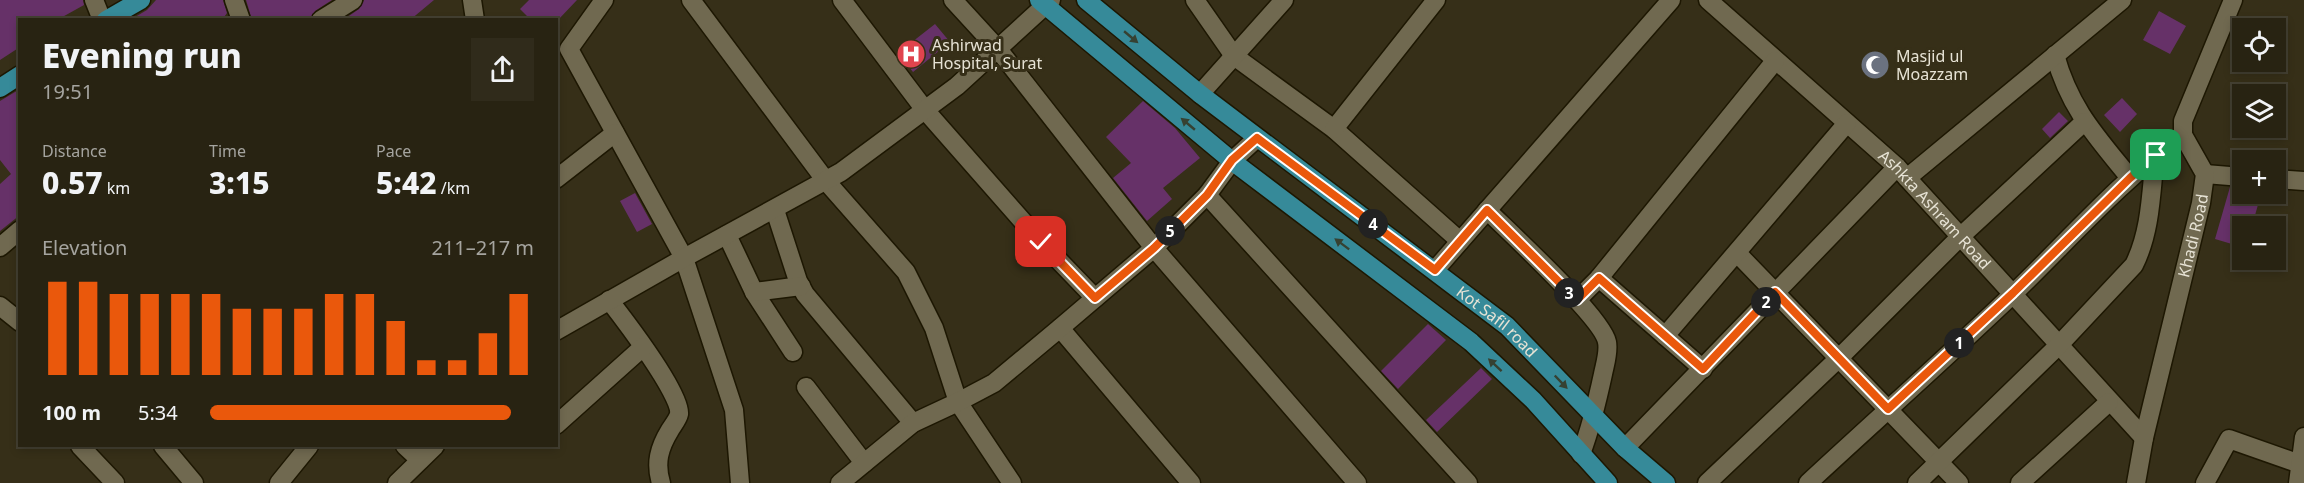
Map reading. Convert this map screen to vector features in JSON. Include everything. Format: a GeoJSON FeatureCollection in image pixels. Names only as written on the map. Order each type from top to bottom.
{"type":"FeatureCollection","features":[{"type":"Feature","properties":{"kind":"main road"},"geometry":{"type":"LineString","coordinates":[[108,18],[141,0]]}},
{"type":"Feature","properties":{"kind":"main road","name":"Kot Safil road"},"geometry":{"type":"LineString","coordinates":[[1086,0],[1200,94],[1507,326],[1625,448],[1666,483]]}},
{"type":"Feature","properties":{"kind":"main road","name":"Kot Safil road"},"geometry":{"type":"LineString","coordinates":[[1045,2],[1232,160],[1471,342],[1533,400],[1608,483]]}},
{"type":"Feature","properties":{"kind":"main road"},"geometry":{"type":"LineString","coordinates":[[0,88],[18,76]]}},
{"type":"Feature","properties":{"kind":"street"},"geometry":{"type":"LineString","coordinates":[[94,0],[103,18]]}},
{"type":"Feature","properties":{"kind":"street"},"geometry":{"type":"LineString","coordinates":[[234,0],[240,18]]}},
{"type":"Feature","properties":{"kind":"street"},"geometry":{"type":"LineString","coordinates":[[324,18],[353,0]]}},
{"type":"Feature","properties":{"kind":"street"},"geometry":{"type":"LineString","coordinates":[[472,0],[475,18]]}},
{"type":"Feature","properties":{"kind":"street"},"geometry":{"type":"LineString","coordinates":[[604,0],[562,54],[615,133],[684,258],[734,410],[740,483]]}},
{"type":"Feature","properties":{"kind":"street"},"geometry":{"type":"LineString","coordinates":[[691,0],[826,181],[906,272],[934,328],[958,402],[1012,483]]}},
{"type":"Feature","properties":{"kind":"street"},"geometry":{"type":"LineString","coordinates":[[842,0],[926,110],[1041,242],[1095,298]]}},
{"type":"Feature","properties":{"kind":"street"},"geometry":{"type":"LineString","coordinates":[[953,0],[998,49],[1154,248],[1357,483]]}},
{"type":"Feature","properties":{"kind":"street"},"geometry":{"type":"LineString","coordinates":[[1195,0],[1234,56],[1334,129],[1460,241]]}},
{"type":"Feature","properties":{"kind":"street"},"geometry":{"type":"LineString","coordinates":[[1200,94],[1284,0]]}},
{"type":"Feature","properties":{"kind":"street"},"geometry":{"type":"LineString","coordinates":[[1334,129],[1436,0]]}},
{"type":"Feature","properties":{"kind":"street"},"geometry":{"type":"LineString","coordinates":[[1435,270],[1671,0]]}},
{"type":"Feature","properties":{"kind":"street","name":"Ashkta Ashram Road"},"geometry":{"type":"LineString","coordinates":[[1708,0],[1902,172],[2144,438]]}},
{"type":"Feature","properties":{"kind":"street"},"geometry":{"type":"LineString","coordinates":[[1808,483],[2013,293],[2130,178],[2183,135],[2183,121],[2233,0]]}},
{"type":"Feature","properties":{"kind":"street"},"geometry":{"type":"LineString","coordinates":[[558,330],[841,172],[957,86],[1045,2]]}},
{"type":"Feature","properties":{"kind":"street"},"geometry":{"type":"LineString","coordinates":[[1625,448],[1775,292],[1902,172],[2055,55],[2117,2]]}},
{"type":"Feature","properties":{"kind":"street"},"geometry":{"type":"LineString","coordinates":[[2055,55],[2065,86],[2084,122],[2130,178]]}},
{"type":"Feature","properties":{"kind":"street"},"geometry":{"type":"LineString","coordinates":[[1577,300],[1599,278],[1775,61]]}},
{"type":"Feature","properties":{"kind":"street"},"geometry":{"type":"LineString","coordinates":[[1707,483],[1838,359],[1960,237],[2084,122]]}},
{"type":"Feature","properties":{"kind":"street"},"geometry":{"type":"LineString","coordinates":[[1665,336],[1847,123]]}},
{"type":"Feature","properties":{"kind":"street"},"geometry":{"type":"LineString","coordinates":[[558,177],[615,133]]}},
{"type":"Feature","properties":{"kind":"street","name":"Khadi Road"},"geometry":{"type":"LineString","coordinates":[[2135,481],[2201,203],[2205,174],[2183,135]]}},
{"type":"Feature","properties":{"kind":"street"},"geometry":{"type":"LineString","coordinates":[[840,483],[912,423],[994,383],[1154,248],[1207,195],[1232,160],[1257,138]]}},
{"type":"Feature","properties":{"kind":"street"},"geometry":{"type":"LineString","coordinates":[[1917,483],[2059,345],[2125,276],[2137,258],[2146,232],[2156,155]]}},
{"type":"Feature","properties":{"kind":"street"},"geometry":{"type":"LineString","coordinates":[[2205,174],[2232,176]]}},
{"type":"Feature","properties":{"kind":"street"},"geometry":{"type":"LineString","coordinates":[[2286,180],[2304,181]]}},
{"type":"Feature","properties":{"kind":"street"},"geometry":{"type":"LineString","coordinates":[[1207,195],[1468,483]]}},
{"type":"Feature","properties":{"kind":"street"},"geometry":{"type":"LineString","coordinates":[[775,210],[801,286],[813,306],[912,423]]}},
{"type":"Feature","properties":{"kind":"street"},"geometry":{"type":"LineString","coordinates":[[1487,210],[1577,300],[1605,334],[1607,344],[1594,417],[1581,454]]}},
{"type":"Feature","properties":{"kind":"street"},"geometry":{"type":"LineString","coordinates":[[0,247],[18,232]]}},
{"type":"Feature","properties":{"kind":"street"},"geometry":{"type":"LineString","coordinates":[[727,235],[753,292],[793,352]]}},
{"type":"Feature","properties":{"kind":"street"},"geometry":{"type":"LineString","coordinates":[[1737,254],[1959,483]]}},
{"type":"Feature","properties":{"kind":"street"},"geometry":{"type":"LineString","coordinates":[[1599,278],[1703,369]]}},
{"type":"Feature","properties":{"kind":"street"},"geometry":{"type":"LineString","coordinates":[[753,292],[801,286]]}},
{"type":"Feature","properties":{"kind":"street"},"geometry":{"type":"LineString","coordinates":[[609,300],[643,346],[679,406],[679,415],[658,455],[662,483]]}},
{"type":"Feature","properties":{"kind":"street"},"geometry":{"type":"LineString","coordinates":[[0,306],[18,320]]}},
{"type":"Feature","properties":{"kind":"street"},"geometry":{"type":"LineString","coordinates":[[1060,328],[1191,483]]}},
{"type":"Feature","properties":{"kind":"street"},"geometry":{"type":"LineString","coordinates":[[558,423],[643,346]]}},
{"type":"Feature","properties":{"kind":"street"},"geometry":{"type":"LineString","coordinates":[[806,387],[864,463]]}},
{"type":"Feature","properties":{"kind":"street"},"geometry":{"type":"LineString","coordinates":[[2020,483],[2109,402]]}},
{"type":"Feature","properties":{"kind":"street"},"geometry":{"type":"LineString","coordinates":[[2298,483],[2304,436]]}},
{"type":"Feature","properties":{"kind":"street"},"geometry":{"type":"LineString","coordinates":[[2205,483],[2229,439],[2300,464]]}},
{"type":"Feature","properties":{"kind":"street"},"geometry":{"type":"LineString","coordinates":[[81,447],[115,483]]}},
{"type":"Feature","properties":{"kind":"street"},"geometry":{"type":"LineString","coordinates":[[164,447],[194,483]]}},
{"type":"Feature","properties":{"kind":"street"},"geometry":{"type":"LineString","coordinates":[[279,483],[308,447]]}},
{"type":"Feature","properties":{"kind":"street"},"geometry":{"type":"LineString","coordinates":[[406,447],[420,460]]}},
{"type":"Feature","properties":{"kind":"street"},"geometry":{"type":"LineString","coordinates":[[397,483],[434,447]]}},
{"type":"Feature","properties":{"kind":"building"},"geometry":{"type":"Polygon","coordinates":[[[0,0],[83,0],[84,5],[61,18],[18,18],[18,48],[0,60],[0,0]]]}},
{"type":"Feature","properties":{"kind":"building"},"geometry":{"type":"Polygon","coordinates":[[[156,0],[223,0],[227,13],[223,18],[133,18],[147,10],[156,0]]]}},
{"type":"Feature","properties":{"kind":"building"},"geometry":{"type":"Polygon","coordinates":[[[246,0],[332,0],[315,11],[311,18],[251,18],[246,0]]]}},
{"type":"Feature","properties":{"kind":"building"},"geometry":{"type":"Polygon","coordinates":[[[364,0],[434,0],[412,18],[346,18],[359,9],[364,0]]]}},
{"type":"Feature","properties":{"kind":"building"},"geometry":{"type":"Polygon","coordinates":[[[529,0],[577,0],[558,20],[558,18],[529,18],[520,9],[529,0]]]}},
{"type":"Feature","properties":{"kind":"building"},"geometry":{"type":"Polygon","coordinates":[[[2159,11],[2186,26],[2170,54],[2143,40],[2159,11]]]}},
{"type":"Feature","properties":{"kind":"building"},"geometry":{"type":"Polygon","coordinates":[[[935,24],[950,42],[913,72],[898,53],[935,24]]]}},
{"type":"Feature","properties":{"kind":"building"},"geometry":{"type":"Polygon","coordinates":[[[18,90],[18,217],[0,231],[0,184],[11,174],[0,160],[0,101],[18,90]]]}},
{"type":"Feature","properties":{"kind":"building"},"geometry":{"type":"Polygon","coordinates":[[[2122,98],[2137,114],[2120,132],[2104,115],[2122,98]]]}},
{"type":"Feature","properties":{"kind":"building"},"geometry":{"type":"Polygon","coordinates":[[[1143,101],[1175,128],[1200,158],[1163,188],[1172,199],[1147,221],[1113,178],[1131,163],[1106,137],[1143,101]]]}},
{"type":"Feature","properties":{"kind":"building"},"geometry":{"type":"Polygon","coordinates":[[[2059,112],[2068,121],[2050,138],[2042,129],[2059,112]]]}},
{"type":"Feature","properties":{"kind":"building"},"geometry":{"type":"Polygon","coordinates":[[[2230,187],[2232,187],[2232,204],[2258,204],[2255,216],[2232,216],[2232,244],[2215,239],[2230,187]]]}},
{"type":"Feature","properties":{"kind":"building"},"geometry":{"type":"Polygon","coordinates":[[[635,193],[652,224],[637,232],[620,201],[635,193]]]}},
{"type":"Feature","properties":{"kind":"building"},"geometry":{"type":"Polygon","coordinates":[[[1428,324],[1446,340],[1398,389],[1381,371],[1428,324]]]}},
{"type":"Feature","properties":{"kind":"building"},"geometry":{"type":"Polygon","coordinates":[[[1481,368],[1492,379],[1437,432],[1426,420],[1481,368]]]}},
{"type":"Feature","properties":{"kind":"place","name":"Ashirwad Hospital, Surat"},"geometry":{"type":"Point","coordinates":[911,54]}},
{"type":"Feature","properties":{"kind":"place","name":"Masjid ul Moazzam"},"geometry":{"type":"Point","coordinates":[1875,65]}},
{"type":"Feature","properties":{"kind":"route"},"geometry":{"type":"LineString","coordinates":[[1041,242],[1095,298],[1154,248],[1207,195],[1232,160],[1257,138],[1435,270],[1487,210],[1577,300],[1599,278],[1703,369],[1775,292],[1888,409],[2156,155]]}}]}
